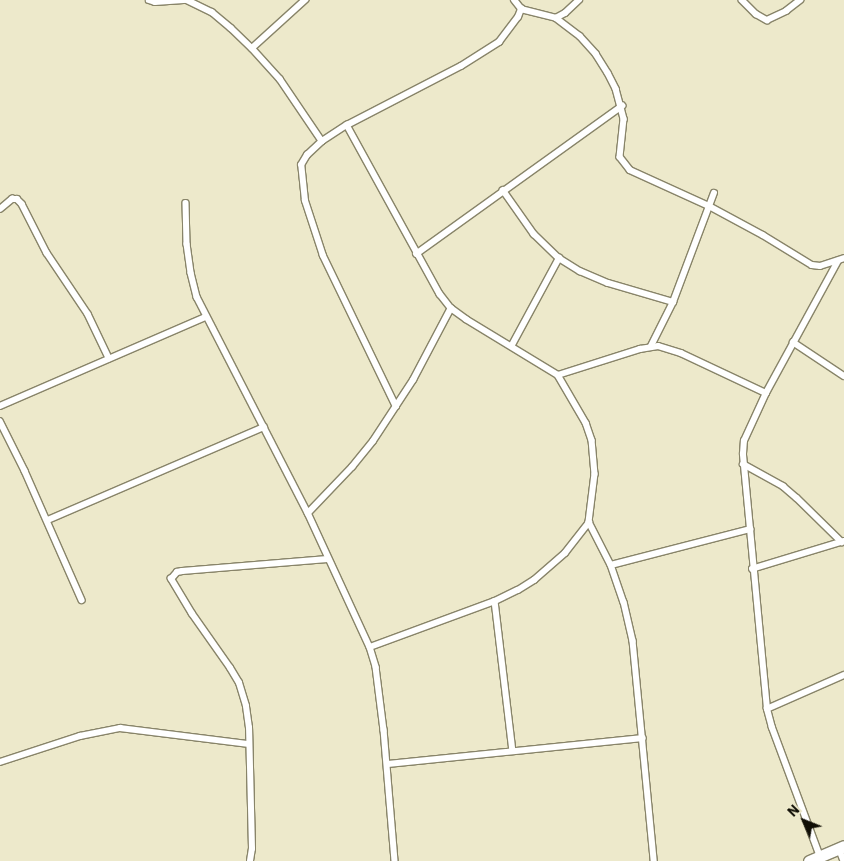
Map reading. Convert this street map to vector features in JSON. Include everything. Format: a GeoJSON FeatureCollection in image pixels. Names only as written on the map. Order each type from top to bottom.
{"type":"FeatureCollection","features":[{"type":"Feature","properties":{"kind":"street"},"geometry":{"type":"LineString","coordinates":[[814,859],[842,847]]}},
{"type":"Feature","properties":{"kind":"lane"},"geometry":{"type":"LineString","coordinates":[[149,0],[155,2],[187,0],[212,12],[252,48],[280,79],[322,141]]}},
{"type":"Feature","properties":{"kind":"lane"},"geometry":{"type":"LineString","coordinates":[[252,48],[305,0]]}},
{"type":"Feature","properties":{"kind":"lane"},"geometry":{"type":"LineString","coordinates":[[514,0],[521,9],[556,18],[580,36],[596,54],[616,88],[622,106],[624,129],[620,157],[624,166],[637,175],[709,206],[769,238],[806,262],[820,266],[841,260]]}},
{"type":"Feature","properties":{"kind":"lane"},"geometry":{"type":"LineString","coordinates":[[556,18],[565,13],[579,0]]}},
{"type":"Feature","properties":{"kind":"lane"},"geometry":{"type":"LineString","coordinates":[[742,0],[756,14],[767,20],[786,11],[800,0]]}},
{"type":"Feature","properties":{"kind":"lane"},"geometry":{"type":"LineString","coordinates":[[396,407],[323,256],[305,201],[301,165],[307,155],[322,141],[347,125],[482,54],[499,42],[513,26],[521,9]]}},
{"type":"Feature","properties":{"kind":"lane"},"geometry":{"type":"LineString","coordinates":[[416,254],[622,106]]}},
{"type":"Feature","properties":{"kind":"lane"},"geometry":{"type":"LineString","coordinates":[[347,125],[416,254],[440,294],[451,308],[558,375],[577,406],[592,440],[595,474],[589,522],[565,553],[540,575],[518,590],[495,601],[370,647]]}},
{"type":"Feature","properties":{"kind":"lane"},"geometry":{"type":"LineString","coordinates":[[504,190],[534,234],[559,258],[580,271],[608,283],[673,302]]}},
{"type":"Feature","properties":{"kind":"lane"},"geometry":{"type":"LineString","coordinates":[[652,346],[673,302],[714,193]]}},
{"type":"Feature","properties":{"kind":"lane"},"geometry":{"type":"LineString","coordinates":[[0,209],[12,199],[17,199],[22,204],[40,242],[88,314],[108,358]]}},
{"type":"Feature","properties":{"kind":"lane"},"geometry":{"type":"LineString","coordinates":[[186,203],[191,273],[206,317],[308,513],[370,647],[379,690],[388,764],[395,861]]}},
{"type":"Feature","properties":{"kind":"lane"},"geometry":{"type":"LineString","coordinates":[[512,346],[559,258]]}},
{"type":"Feature","properties":{"kind":"lane"},"geometry":{"type":"LineString","coordinates":[[814,859],[767,709],[752,569],[743,464],[744,441],[766,393],[793,342],[841,260]]}},
{"type":"Feature","properties":{"kind":"lane"},"geometry":{"type":"LineString","coordinates":[[308,513],[352,467],[396,407],[428,355],[451,308]]}},
{"type":"Feature","properties":{"kind":"lane"},"geometry":{"type":"LineString","coordinates":[[0,406],[206,317]]}},
{"type":"Feature","properties":{"kind":"lane"},"geometry":{"type":"LineString","coordinates":[[793,342],[844,376]]}},
{"type":"Feature","properties":{"kind":"lane"},"geometry":{"type":"LineString","coordinates":[[558,375],[652,346],[666,347],[766,393]]}},
{"type":"Feature","properties":{"kind":"lane"},"geometry":{"type":"LineString","coordinates":[[0,421],[48,520],[82,600]]}},
{"type":"Feature","properties":{"kind":"lane"},"geometry":{"type":"LineString","coordinates":[[48,520],[264,427]]}},
{"type":"Feature","properties":{"kind":"lane"},"geometry":{"type":"LineString","coordinates":[[743,464],[783,486],[843,542],[752,569]]}},
{"type":"Feature","properties":{"kind":"lane"},"geometry":{"type":"LineString","coordinates":[[589,522],[611,565],[624,602],[634,640],[654,861]]}},
{"type":"Feature","properties":{"kind":"lane"},"geometry":{"type":"LineString","coordinates":[[611,565],[750,529]]}},
{"type":"Feature","properties":{"kind":"lane"},"geometry":{"type":"LineString","coordinates":[[250,861],[252,849],[250,744],[246,706],[239,683],[171,579],[177,572],[182,571],[328,559]]}},
{"type":"Feature","properties":{"kind":"lane"},"geometry":{"type":"LineString","coordinates":[[495,601],[513,751]]}},
{"type":"Feature","properties":{"kind":"lane"},"geometry":{"type":"LineString","coordinates":[[767,709],[844,676]]}},
{"type":"Feature","properties":{"kind":"lane"},"geometry":{"type":"LineString","coordinates":[[0,762],[80,736],[120,728],[250,744]]}},
{"type":"Feature","properties":{"kind":"lane"},"geometry":{"type":"LineString","coordinates":[[388,764],[643,738]]}},
{"type":"Feature","properties":{"kind":"lane"},"geometry":{"type":"LineString","coordinates":[[842,847],[844,861]]}}]}
